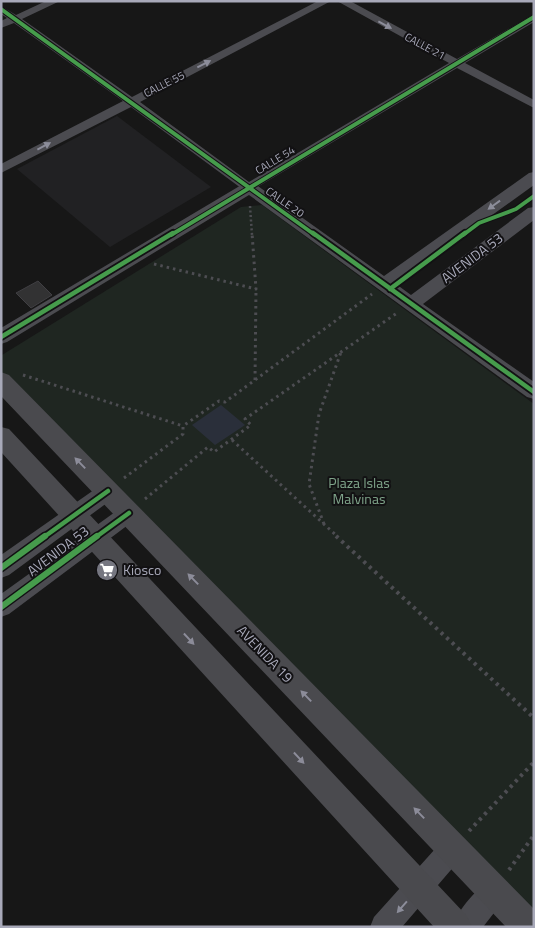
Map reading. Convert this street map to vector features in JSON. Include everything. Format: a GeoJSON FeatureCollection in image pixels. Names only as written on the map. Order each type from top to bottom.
{"type":"FeatureCollection","features":[{"type":"Feature","properties":{"kind":"main road","name":"AVENIDA 19"},"geometry":{"type":"LineString","coordinates":[[10,377],[108,491],[529,927]]}},
{"type":"Feature","properties":{"kind":"main road"},"geometry":{"type":"LineString","coordinates":[[1,436],[456,927]]}},
{"type":"Feature","properties":{"kind":"street"},"geometry":{"type":"LineString","coordinates":[[1,25],[55,1]]}},
{"type":"Feature","properties":{"kind":"street","name":"CALLE 55"},"geometry":{"type":"LineString","coordinates":[[1,169],[326,1]]}},
{"type":"Feature","properties":{"kind":"street","name":"CALLE 21"},"geometry":{"type":"LineString","coordinates":[[342,1],[534,105]]}},
{"type":"Feature","properties":{"kind":"street","name":"CALLE 20"},"geometry":{"type":"LineString","coordinates":[[1,9],[534,392]]}},
{"type":"Feature","properties":{"kind":"street","name":"CALLE 54"},"geometry":{"type":"LineString","coordinates":[[1,336],[534,17]]}},
{"type":"Feature","properties":{"kind":"street"},"geometry":{"type":"LineString","coordinates":[[384,284],[534,177]]}},
{"type":"Feature","properties":{"kind":"street","name":"AVENIDA 53"},"geometry":{"type":"LineString","coordinates":[[411,304],[534,212]]}},
{"type":"Feature","properties":{"kind":"street","name":"AVENIDA 53"},"geometry":{"type":"LineString","coordinates":[[1,568],[108,491]]}},
{"type":"Feature","properties":{"kind":"street","name":"AVENIDA 53"},"geometry":{"type":"LineString","coordinates":[[1,607],[129,513]]}},
{"type":"Feature","properties":{"kind":"street"},"geometry":{"type":"LineString","coordinates":[[384,927],[453,848]]}},
{"type":"Feature","properties":{"kind":"street"},"geometry":{"type":"LineString","coordinates":[[465,927],[495,891]]}},
{"type":"Feature","properties":{"kind":"path"},"geometry":{"type":"LineString","coordinates":[[249,188],[256,289],[255,380]]}},
{"type":"Feature","properties":{"kind":"path"},"geometry":{"type":"LineString","coordinates":[[131,259],[256,289]]}},
{"type":"Feature","properties":{"kind":"path"},"geometry":{"type":"LineString","coordinates":[[183,426],[219,401],[225,402],[384,284]]}},
{"type":"Feature","properties":{"kind":"path"},"geometry":{"type":"LineString","coordinates":[[129,513],[208,447],[214,452],[251,426],[244,419],[411,304]]}},
{"type":"Feature","properties":{"kind":"path"},"geometry":{"type":"LineString","coordinates":[[325,526],[309,484],[319,414],[341,352]]}},
{"type":"Feature","properties":{"kind":"path"},"geometry":{"type":"LineString","coordinates":[[10,377],[183,426]]}},
{"type":"Feature","properties":{"kind":"path"},"geometry":{"type":"LineString","coordinates":[[108,491],[183,434],[183,426]]}},
{"type":"Feature","properties":{"kind":"path"},"geometry":{"type":"LineString","coordinates":[[232,440],[534,718]]}},
{"type":"Feature","properties":{"kind":"path"},"geometry":{"type":"LineString","coordinates":[[453,848],[534,762]]}},
{"type":"Feature","properties":{"kind":"path"},"geometry":{"type":"LineString","coordinates":[[495,891],[534,835]]}},
{"type":"Feature","properties":{"kind":"shaded area"},"geometry":{"type":"Polygon","coordinates":[[[117,116],[211,187],[110,247],[17,169],[117,116]]]}},
{"type":"Feature","properties":{"kind":"shaded area"},"geometry":{"type":"Polygon","coordinates":[[[221,405],[245,425],[215,445],[192,425],[221,405]]]}},
{"type":"Feature","properties":{"kind":"green space","name":"Plaza Islas Malvinas"},"geometry":{"type":"Polygon","coordinates":[[[262,205],[534,404],[534,920],[1,371],[2,355],[241,207],[262,205]]]}},
{"type":"Feature","properties":{"kind":"building"},"geometry":{"type":"Polygon","coordinates":[[[38,281],[52,295],[31,308],[16,293],[38,281]]]}},
{"type":"Feature","properties":{"kind":"cycle path"},"geometry":{"type":"LineString","coordinates":[[1,9],[534,392]]}},
{"type":"Feature","properties":{"kind":"cycle path"},"geometry":{"type":"LineString","coordinates":[[1,337],[534,17]]}},
{"type":"Feature","properties":{"kind":"cycle path"},"geometry":{"type":"LineString","coordinates":[[390,289],[479,223],[516,209],[534,196]]}},
{"type":"Feature","properties":{"kind":"cycle path"},"geometry":{"type":"LineString","coordinates":[[1,568],[108,491]]}},
{"type":"Feature","properties":{"kind":"cycle path"},"geometry":{"type":"LineString","coordinates":[[1,607],[129,513]]}},
{"type":"Feature","properties":{"kind":"place","name":"Kiosco"},"geometry":{"type":"Point","coordinates":[107,570]}}]}
